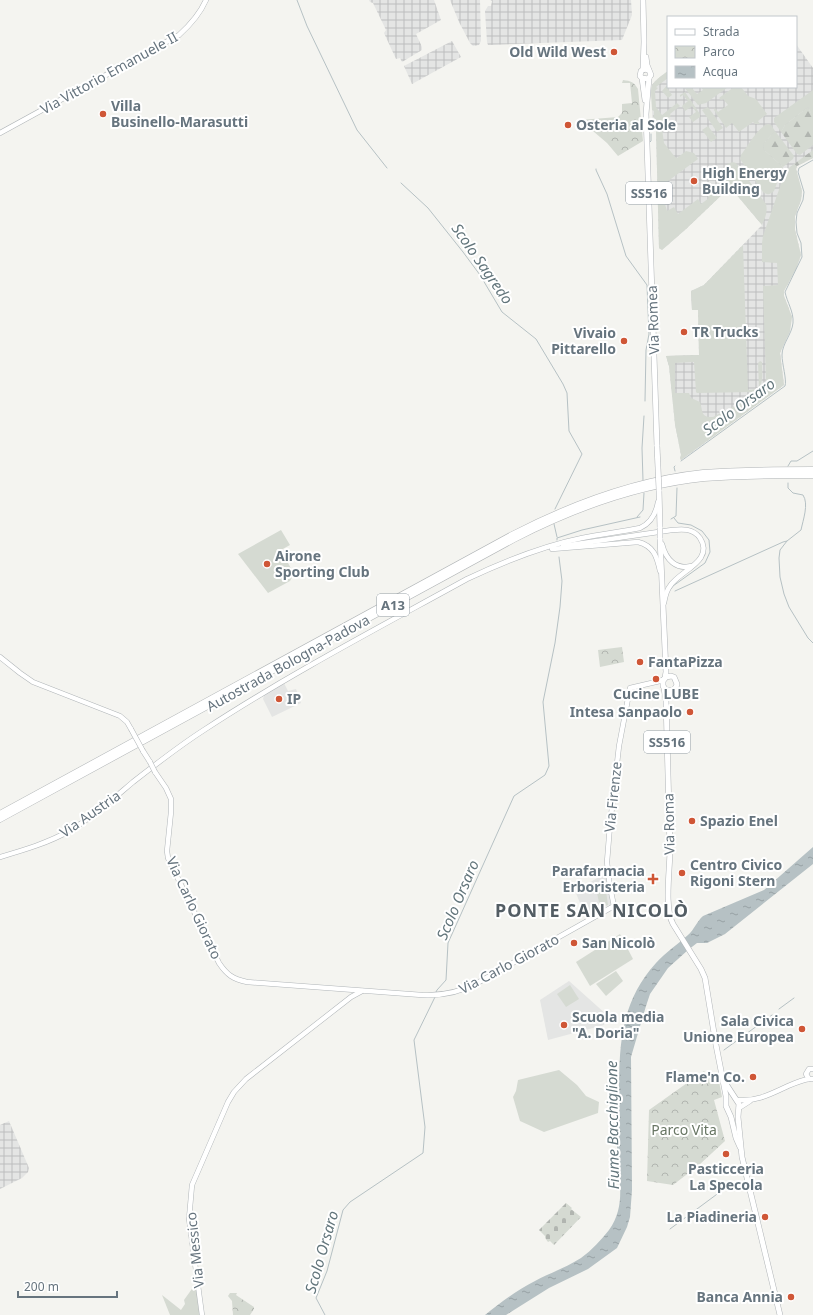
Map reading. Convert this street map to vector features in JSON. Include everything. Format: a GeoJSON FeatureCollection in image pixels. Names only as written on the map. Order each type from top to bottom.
{"type":"FeatureCollection","features":[{"type":"Feature","properties":{"kind":"highway","name":"Autostrada Bologna-Padova"},"geometry":{"type":"LineString","coordinates":[[0,814],[512,535],[558,512],[619,490],[675,478],[733,471],[813,470]]}},
{"type":"Feature","properties":{"kind":"highway","name":"Autostrada Bologna-Padova"},"geometry":{"type":"LineString","coordinates":[[0,819],[514,539],[559,517],[620,495],[675,482],[734,476],[813,475]]}},
{"type":"Feature","properties":{"kind":"main road","name":"SS516"},"geometry":{"type":"LineString","coordinates":[[642,78],[640,74],[643,70],[643,0]]}},
{"type":"Feature","properties":{"kind":"main road","name":"SS516"},"geometry":{"type":"LineString","coordinates":[[644,42],[649,70],[651,73],[650,78]]}},
{"type":"Feature","properties":{"kind":"main road"},"geometry":{"type":"LineString","coordinates":[[643,70],[649,70]]}},
{"type":"Feature","properties":{"kind":"main road"},"geometry":{"type":"LineString","coordinates":[[642,78],[645,80],[650,78]]}},
{"type":"Feature","properties":{"kind":"main road","name":"Via Romea"},"geometry":{"type":"LineString","coordinates":[[642,78],[646,113],[660,538]]}},
{"type":"Feature","properties":{"kind":"main road","name":"Via Romea"},"geometry":{"type":"LineString","coordinates":[[646,113],[650,78]]}},
{"type":"Feature","properties":{"kind":"main road","name":"SS516"},"geometry":{"type":"LineString","coordinates":[[660,538],[665,665],[664,687]]}},
{"type":"Feature","properties":{"kind":"main road"},"geometry":{"type":"LineString","coordinates":[[665,665],[675,678],[677,684],[666,700]]}},
{"type":"Feature","properties":{"kind":"main road"},"geometry":{"type":"LineString","coordinates":[[664,678],[669,676],[673,677]]}},
{"type":"Feature","properties":{"kind":"main road"},"geometry":{"type":"LineString","coordinates":[[664,687],[668,690],[672,690]]}},
{"type":"Feature","properties":{"kind":"main road","name":"Via Roma"},"geometry":{"type":"LineString","coordinates":[[664,687],[666,700],[670,850],[670,916],[675,927],[699,964],[706,983],[722,1076]]}},
{"type":"Feature","properties":{"kind":"main road","name":"SS516"},"geometry":{"type":"LineString","coordinates":[[722,1076],[728,1089],[740,1104],[740,1147]]}},
{"type":"Feature","properties":{"kind":"main road","name":"SS516"},"geometry":{"type":"LineString","coordinates":[[722,1076],[726,1104],[740,1147],[780,1315]]}},
{"type":"Feature","properties":{"kind":"main road"},"geometry":{"type":"LineString","coordinates":[[726,1104],[730,1099],[736,1100]]}},
{"type":"Feature","properties":{"kind":"main road"},"geometry":{"type":"LineString","coordinates":[[728,1111],[733,1112],[739,1109]]}},
{"type":"Feature","properties":{"kind":"street","name":"Via Vittorio Emanuele II"},"geometry":{"type":"LineString","coordinates":[[0,133],[178,35],[194,20],[206,0]]}},
{"type":"Feature","properties":{"kind":"street"},"geometry":{"type":"LineString","coordinates":[[542,550],[581,538],[645,526],[651,520],[658,505],[659,490]]}},
{"type":"Feature","properties":{"kind":"street"},"geometry":{"type":"LineString","coordinates":[[542,550],[684,529],[696,533],[702,541],[702,554],[695,564],[670,585],[663,608]]}},
{"type":"Feature","properties":{"kind":"street"},"geometry":{"type":"LineString","coordinates":[[660,538],[670,561],[678,566],[688,567],[695,564]]}},
{"type":"Feature","properties":{"kind":"street"},"geometry":{"type":"LineString","coordinates":[[542,550],[633,542],[643,543],[650,547],[655,553],[662,578]]}},
{"type":"Feature","properties":{"kind":"street","name":"Via Austria"},"geometry":{"type":"LineString","coordinates":[[0,857],[41,844],[71,830],[97,812],[133,782],[190,739],[252,698],[297,672],[467,579],[507,561],[542,550]]}},
{"type":"Feature","properties":{"kind":"street","name":"Via Carlo Giorato"},"geometry":{"type":"LineString","coordinates":[[0,657],[33,682],[120,716],[127,722],[171,799],[167,851],[168,858],[219,963],[228,974],[238,980],[247,982],[436,995],[454,992],[470,987],[614,906]]}},
{"type":"Feature","properties":{"kind":"street"},"geometry":{"type":"LineString","coordinates":[[664,678],[657,682],[664,687]]}},
{"type":"Feature","properties":{"kind":"street","name":"Via Firenze"},"geometry":{"type":"LineString","coordinates":[[614,906],[607,862],[619,746],[630,688],[657,682]]}},
{"type":"Feature","properties":{"kind":"street"},"geometry":{"type":"LineString","coordinates":[[348,989],[351,993],[351,997]]}},
{"type":"Feature","properties":{"kind":"street","name":"Via Carlo Giorato"},"geometry":{"type":"LineString","coordinates":[[348,989],[356,993]]}},
{"type":"Feature","properties":{"kind":"street"},"geometry":{"type":"LineString","coordinates":[[356,993],[367,991]]}},
{"type":"Feature","properties":{"kind":"street","name":"Via Messico"},"geometry":{"type":"LineString","coordinates":[[202,1315],[189,1219],[192,1185],[221,1117],[234,1092],[240,1084],[356,993]]}},
{"type":"Feature","properties":{"kind":"street"},"geometry":{"type":"LineString","coordinates":[[800,1081],[809,1069],[813,1069]]}},
{"type":"Feature","properties":{"kind":"street"},"geometry":{"type":"LineString","coordinates":[[806,1073],[807,1077],[811,1079]]}},
{"type":"Feature","properties":{"kind":"street"},"geometry":{"type":"LineString","coordinates":[[736,1100],[752,1100],[761,1098],[800,1081],[811,1079]]}},
{"type":"Feature","properties":{"kind":"street"},"geometry":{"type":"LineString","coordinates":[[739,1109],[752,1100]]}},
{"type":"Feature","properties":{"kind":"shaded area"},"geometry":{"type":"Polygon","coordinates":[[[369,0],[434,0],[441,20],[416,34],[422,50],[402,62],[400,58],[396,59],[384,33],[386,30],[373,3],[369,0]]]}},
{"type":"Feature","properties":{"kind":"shaded area"},"geometry":{"type":"Polygon","coordinates":[[[450,0],[480,0],[481,41],[479,45],[473,46],[470,43],[450,0]]]}},
{"type":"Feature","properties":{"kind":"shaded area"},"geometry":{"type":"Polygon","coordinates":[[[490,0],[631,0],[632,15],[622,40],[488,45],[485,11],[488,6],[491,6],[492,1],[490,0]]]}},
{"type":"Feature","properties":{"kind":"shaded area"},"geometry":{"type":"Polygon","coordinates":[[[452,41],[461,57],[412,84],[404,66],[452,41]]]}},
{"type":"Feature","properties":{"kind":"shaded area"},"geometry":{"type":"Polygon","coordinates":[[[797,45],[813,68],[813,158],[797,166],[796,169],[802,191],[801,200],[795,216],[795,230],[801,255],[796,269],[784,291],[784,296],[792,317],[790,331],[780,353],[784,385],[681,460],[675,424],[669,366],[666,356],[699,355],[698,310],[692,310],[691,291],[704,285],[762,225],[730,187],[662,250],[659,248],[656,130],[653,129],[652,85],[667,72],[667,88],[797,88],[797,45]]]}},
{"type":"Feature","properties":{"kind":"shaded area"},"geometry":{"type":"Polygon","coordinates":[[[284,683],[288,691],[296,689],[301,703],[272,717],[263,699],[264,695],[284,683]]]}},
{"type":"Feature","properties":{"kind":"shaded area"},"geometry":{"type":"Polygon","coordinates":[[[606,873],[611,904],[586,917],[575,891],[606,873]]]}},
{"type":"Feature","properties":{"kind":"shaded area"},"geometry":{"type":"Polygon","coordinates":[[[569,981],[607,1015],[604,1025],[548,1040],[540,1000],[569,981]]]}},
{"type":"Feature","properties":{"kind":"shaded area"},"geometry":{"type":"Polygon","coordinates":[[[9,1121],[29,1168],[28,1172],[22,1178],[0,1189],[0,1125],[9,1121]]]}},
{"type":"Feature","properties":{"kind":"green space"},"geometry":{"type":"Polygon","coordinates":[[[667,72],[667,79],[656,87],[658,88],[655,91],[656,107],[662,115],[677,103],[680,106],[662,123],[665,127],[662,129],[664,143],[677,158],[686,151],[694,153],[698,159],[660,187],[667,211],[674,207],[678,214],[698,199],[701,204],[709,198],[706,193],[725,179],[721,170],[728,164],[734,162],[766,204],[767,207],[762,225],[730,187],[662,250],[659,248],[656,130],[653,129],[654,111],[652,110],[651,91],[656,80],[667,72]]]}},
{"type":"Feature","properties":{"kind":"green space"},"geometry":{"type":"Polygon","coordinates":[[[623,80],[632,82],[638,89],[643,141],[618,156],[607,143],[580,120],[618,117],[622,113],[622,104],[632,103],[630,83],[622,83],[623,80]]]}},
{"type":"Feature","properties":{"kind":"green space"},"geometry":{"type":"Polygon","coordinates":[[[667,85],[667,88],[669,88],[668,89],[672,95],[668,98],[662,91],[667,85]]]}},
{"type":"Feature","properties":{"kind":"green space"},"geometry":{"type":"Polygon","coordinates":[[[685,88],[692,88],[697,94],[703,90],[702,88],[727,88],[706,103],[698,105],[685,88]]]}},
{"type":"Feature","properties":{"kind":"green space"},"geometry":{"type":"Polygon","coordinates":[[[733,88],[742,88],[748,96],[756,99],[767,114],[758,121],[760,124],[755,124],[753,122],[739,132],[732,123],[726,128],[714,110],[715,108],[718,112],[728,105],[723,99],[721,100],[719,98],[733,88]]]}},
{"type":"Feature","properties":{"kind":"green space"},"geometry":{"type":"Polygon","coordinates":[[[813,90],[813,113],[811,113],[808,107],[785,125],[781,132],[774,122],[774,118],[813,90]]]}},
{"type":"Feature","properties":{"kind":"green space"},"geometry":{"type":"Polygon","coordinates":[[[685,92],[700,114],[700,117],[693,122],[689,117],[696,112],[692,106],[685,111],[682,106],[688,101],[683,95],[680,97],[680,95],[685,92]]]}},
{"type":"Feature","properties":{"kind":"green space"},"geometry":{"type":"Polygon","coordinates":[[[708,107],[723,128],[717,132],[702,110],[708,107]]]}},
{"type":"Feature","properties":{"kind":"green space"},"geometry":{"type":"Polygon","coordinates":[[[808,107],[811,113],[813,113],[813,145],[800,155],[797,154],[781,132],[785,125],[808,107]]]}},
{"type":"Feature","properties":{"kind":"green space"},"geometry":{"type":"Polygon","coordinates":[[[768,124],[771,125],[775,131],[764,143],[763,149],[783,167],[774,191],[766,194],[763,192],[740,159],[741,155],[760,129],[768,124]]]}},
{"type":"Feature","properties":{"kind":"green space"},"geometry":{"type":"Polygon","coordinates":[[[708,126],[717,138],[711,142],[702,130],[708,126]]]}},
{"type":"Feature","properties":{"kind":"green space"},"geometry":{"type":"Polygon","coordinates":[[[775,131],[794,156],[793,159],[783,167],[763,149],[764,143],[775,131]]]}},
{"type":"Feature","properties":{"kind":"green space"},"geometry":{"type":"Polygon","coordinates":[[[813,150],[813,158],[797,166],[794,164],[813,150]]]}},
{"type":"Feature","properties":{"kind":"green space"},"geometry":{"type":"Polygon","coordinates":[[[794,164],[797,166],[796,169],[802,191],[801,200],[795,216],[795,230],[801,255],[796,269],[784,291],[784,296],[792,317],[790,331],[780,353],[784,385],[681,460],[675,424],[669,366],[666,356],[699,355],[698,310],[692,310],[691,291],[704,285],[743,245],[748,390],[757,389],[759,386],[758,363],[760,361],[762,362],[761,383],[757,390],[753,392],[697,393],[694,362],[675,363],[675,393],[689,393],[691,398],[700,402],[704,415],[713,417],[760,393],[765,388],[763,286],[778,285],[777,263],[762,262],[762,243],[763,236],[786,170],[794,164]]]}},
{"type":"Feature","properties":{"kind":"green space","name":"Airone Sporting Club"},"geometry":{"type":"Polygon","coordinates":[[[281,530],[290,545],[281,550],[294,574],[290,581],[268,593],[238,554],[281,530]]]}},
{"type":"Feature","properties":{"kind":"green space"},"geometry":{"type":"Polygon","coordinates":[[[622,647],[624,662],[600,667],[598,650],[622,647]]]}},
{"type":"Feature","properties":{"kind":"green space"},"geometry":{"type":"Polygon","coordinates":[[[606,891],[608,905],[600,907],[597,893],[606,891]]]}},
{"type":"Feature","properties":{"kind":"green space"},"geometry":{"type":"Polygon","coordinates":[[[620,934],[633,959],[590,986],[576,962],[620,934]]]}},
{"type":"Feature","properties":{"kind":"green space"},"geometry":{"type":"Polygon","coordinates":[[[616,971],[623,981],[606,996],[596,984],[616,971]]]}},
{"type":"Feature","properties":{"kind":"green space"},"geometry":{"type":"Polygon","coordinates":[[[570,985],[579,999],[566,1007],[557,994],[570,985]]]}},
{"type":"Feature","properties":{"kind":"green space"},"geometry":{"type":"Polygon","coordinates":[[[559,1070],[577,1085],[586,1096],[599,1102],[598,1113],[544,1132],[520,1121],[513,1097],[518,1080],[559,1070]]]}},
{"type":"Feature","properties":{"kind":"green space","name":"Parco Vita"},"geometry":{"type":"Polygon","coordinates":[[[704,1071],[707,1075],[718,1076],[722,1097],[714,1100],[725,1141],[699,1165],[673,1185],[647,1181],[649,1110],[704,1071]]]}},
{"type":"Feature","properties":{"kind":"green space"},"geometry":{"type":"Polygon","coordinates":[[[566,1203],[581,1217],[554,1245],[550,1241],[548,1242],[539,1230],[566,1203]]]}},
{"type":"Feature","properties":{"kind":"green space"},"geometry":{"type":"Polygon","coordinates":[[[199,1279],[203,1315],[170,1315],[162,1295],[181,1310],[185,1304],[184,1300],[199,1279]]]}},
{"type":"Feature","properties":{"kind":"green space"},"geometry":{"type":"Polygon","coordinates":[[[230,1293],[237,1293],[236,1295],[254,1307],[250,1315],[233,1315],[232,1301],[228,1296],[230,1293]]]}},
{"type":"Feature","properties":{"kind":"water"},"geometry":{"type":"Polygon","coordinates":[[[813,847],[813,864],[725,934],[707,943],[697,943],[688,950],[668,968],[650,994],[631,1057],[632,1190],[630,1217],[617,1248],[588,1269],[549,1288],[506,1315],[485,1315],[522,1288],[581,1258],[603,1237],[615,1220],[619,1209],[620,1198],[617,1141],[619,1066],[623,1030],[634,995],[644,979],[656,963],[690,933],[703,916],[764,890],[813,847]]]}},
{"type":"Feature","properties":{"kind":"waterway","name":"Scolo Sagredo"},"geometry":{"type":"LineString","coordinates":[[297,0],[307,26],[357,130],[387,168]]}},
{"type":"Feature","properties":{"kind":"waterway"},"geometry":{"type":"LineString","coordinates":[[650,142],[651,134]]}},
{"type":"Feature","properties":{"kind":"waterway","name":"Scolo Orsaro"},"geometry":{"type":"LineString","coordinates":[[681,461],[785,386],[782,351],[793,323],[785,292],[802,257],[801,243],[797,233],[796,222],[797,213],[803,200],[804,192],[798,172],[799,168],[813,160]]}},
{"type":"Feature","properties":{"kind":"waterway"},"geometry":{"type":"LineString","coordinates":[[596,169],[607,194],[626,256],[647,285],[649,334],[646,350],[645,401]]}},
{"type":"Feature","properties":{"kind":"waterway","name":"Scolo Sagredo"},"geometry":{"type":"LineString","coordinates":[[401,183],[428,208],[463,252],[480,275],[502,312],[536,339],[563,384],[567,393],[569,431],[582,454],[555,509]]}},
{"type":"Feature","properties":{"kind":"waterway"},"geometry":{"type":"LineString","coordinates":[[643,480],[642,448],[644,416]]}},
{"type":"Feature","properties":{"kind":"waterway"},"geometry":{"type":"LineString","coordinates":[[788,466],[791,461],[797,461],[813,451]]}},
{"type":"Feature","properties":{"kind":"waterway","name":"Scolo Orsaro"},"geometry":{"type":"LineString","coordinates":[[675,466],[675,471]]}},
{"type":"Feature","properties":{"kind":"waterway"},"geometry":{"type":"LineString","coordinates":[[675,591],[787,541],[801,530],[805,512],[805,499],[803,495],[793,493],[788,488],[788,483]]}},
{"type":"Feature","properties":{"kind":"waterway","name":"Scolo Orsaro"},"geometry":{"type":"LineString","coordinates":[[671,519],[676,516],[677,488]]}},
{"type":"Feature","properties":{"kind":"waterway"},"geometry":{"type":"LineString","coordinates":[[637,517],[643,510],[644,493]]}},
{"type":"Feature","properties":{"kind":"waterway","name":"Scolo Orsaro"},"geometry":{"type":"LineString","coordinates":[[557,540],[557,538],[582,530],[640,517]]}},
{"type":"Feature","properties":{"kind":"waterway"},"geometry":{"type":"LineString","coordinates":[[670,590],[673,586],[705,563],[710,552],[709,540],[702,531],[691,525],[678,523],[674,518]]}},
{"type":"Feature","properties":{"kind":"waterway","name":"Scolo Sagredo"},"geometry":{"type":"LineString","coordinates":[[554,524],[557,537]]}},
{"type":"Feature","properties":{"kind":"waterway"},"geometry":{"type":"LineString","coordinates":[[787,541],[780,550],[779,558],[780,577],[784,594],[789,607],[808,638],[813,643]]}},
{"type":"Feature","properties":{"kind":"waterway","name":"Scolo Orsaro"},"geometry":{"type":"LineString","coordinates":[[436,992],[446,980],[448,943],[514,796],[545,775],[549,766],[543,702],[555,643],[560,607],[562,581],[559,557]]}},
{"type":"Feature","properties":{"kind":"waterway","name":"Scolo Orsaro"},"geometry":{"type":"LineString","coordinates":[[325,1315],[316,1298],[327,1271],[343,1210],[350,1202],[423,1153],[425,1127],[414,1040],[435,997]]}},
{"type":"Feature","properties":{"kind":"waterway"},"geometry":{"type":"LineString","coordinates":[[779,1009],[794,998]]}},
{"type":"Feature","properties":{"kind":"waterway"},"geometry":{"type":"LineString","coordinates":[[724,1050],[772,1015]]}},
{"type":"Feature","properties":{"kind":"waterway"},"geometry":{"type":"LineString","coordinates":[[670,1229],[728,1186]]}},
{"type":"Feature","properties":{"kind":"place","name":"Old Wild West"},"geometry":{"type":"Point","coordinates":[614,52]}},
{"type":"Feature","properties":{"kind":"place","name":"Villa Businello-Marasutti"},"geometry":{"type":"Point","coordinates":[103,114]}},
{"type":"Feature","properties":{"kind":"place","name":"Osteria al Sole"},"geometry":{"type":"Point","coordinates":[568,125]}},
{"type":"Feature","properties":{"kind":"place","name":"High Energy Building"},"geometry":{"type":"Point","coordinates":[694,181]}},
{"type":"Feature","properties":{"kind":"place","name":"TR Trucks"},"geometry":{"type":"Point","coordinates":[684,332]}},
{"type":"Feature","properties":{"kind":"place","name":"Vivaio Pittarello"},"geometry":{"type":"Point","coordinates":[624,341]}},
{"type":"Feature","properties":{"kind":"place","name":"Airone Sporting Club"},"geometry":{"type":"Point","coordinates":[267,564]}},
{"type":"Feature","properties":{"kind":"place","name":"FantaPizza"},"geometry":{"type":"Point","coordinates":[640,662]}},
{"type":"Feature","properties":{"kind":"place","name":"Cucine LUBE"},"geometry":{"type":"Point","coordinates":[656,679]}},
{"type":"Feature","properties":{"kind":"place","name":"IP"},"geometry":{"type":"Point","coordinates":[279,699]}},
{"type":"Feature","properties":{"kind":"place","name":"Intesa Sanpaolo"},"geometry":{"type":"Point","coordinates":[690,712]}},
{"type":"Feature","properties":{"kind":"place","name":"Spazio Enel"},"geometry":{"type":"Point","coordinates":[692,821]}},
{"type":"Feature","properties":{"kind":"place","name":"Centro Civico Rigoni Stern"},"geometry":{"type":"Point","coordinates":[682,873]}},
{"type":"Feature","properties":{"kind":"place","name":"Parafarmacia Erboristeria"},"geometry":{"type":"Point","coordinates":[653,879]}},
{"type":"Feature","properties":{"kind":"place","name":"San Nicolò"},"geometry":{"type":"Point","coordinates":[574,943]}},
{"type":"Feature","properties":{"kind":"place","name":"Scuola media \"A. Doria\""},"geometry":{"type":"Point","coordinates":[564,1025]}},
{"type":"Feature","properties":{"kind":"place","name":"Sala Civica Unione Europea"},"geometry":{"type":"Point","coordinates":[802,1029]}},
{"type":"Feature","properties":{"kind":"place","name":"Flame'n Co."},"geometry":{"type":"Point","coordinates":[753,1077]}},
{"type":"Feature","properties":{"kind":"place","name":"Pasticceria La Specola"},"geometry":{"type":"Point","coordinates":[726,1154]}},
{"type":"Feature","properties":{"kind":"place","name":"La Piadineria"},"geometry":{"type":"Point","coordinates":[765,1217]}},
{"type":"Feature","properties":{"kind":"place","name":"Banca Annia"},"geometry":{"type":"Point","coordinates":[791,1297]}},
{"type":"Feature","properties":{"kind":"district","name":"PONTE SAN NICOLÒ"},"geometry":{"type":"Point","coordinates":[592,911]}},
{"type":"Feature","properties":{"kind":"water label","name":"Fiume Bacchiglione"},"geometry":{"type":"Point","coordinates":[613,1125]}}]}
